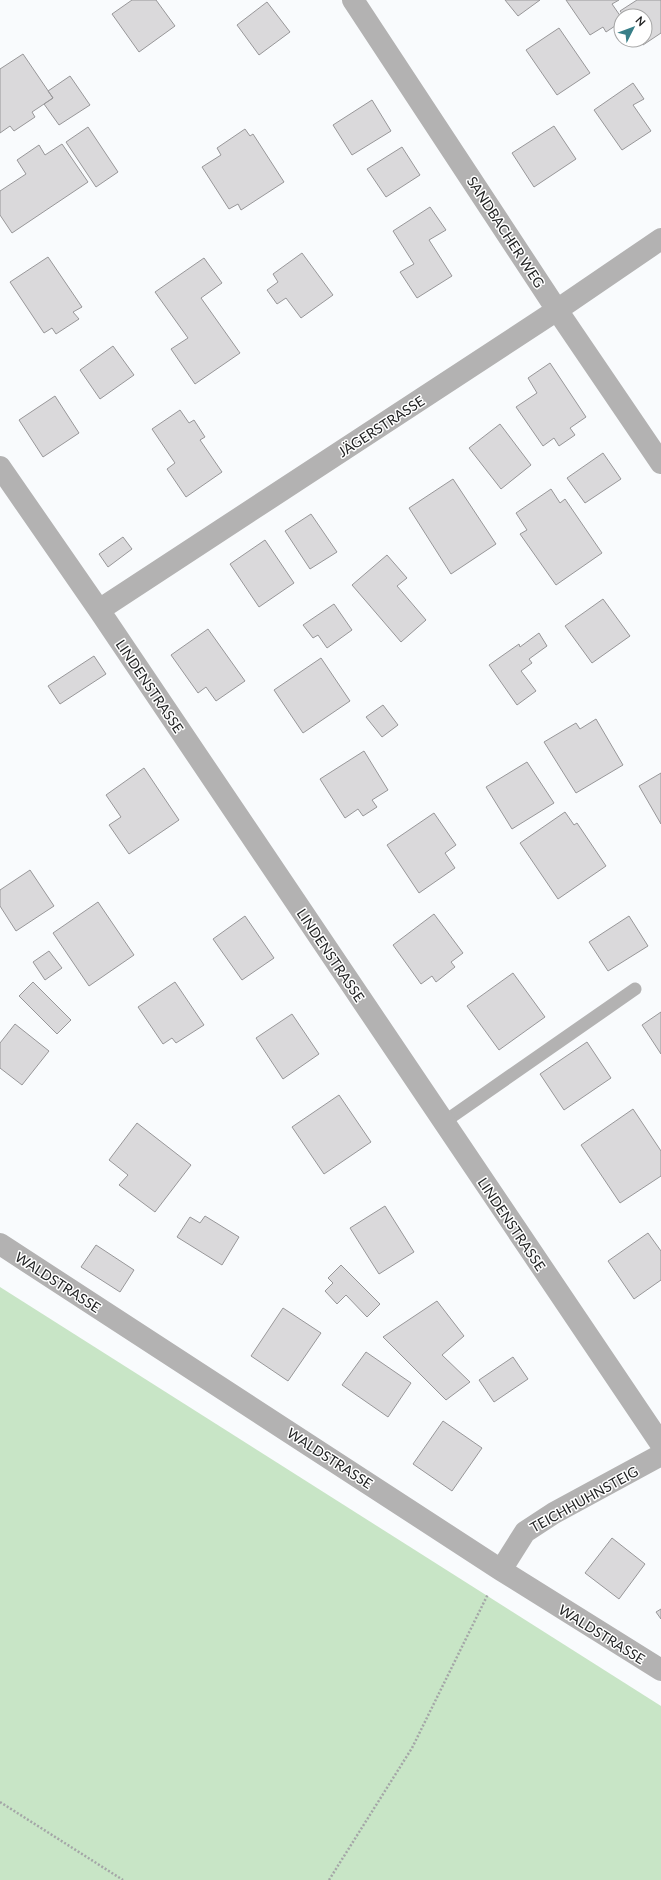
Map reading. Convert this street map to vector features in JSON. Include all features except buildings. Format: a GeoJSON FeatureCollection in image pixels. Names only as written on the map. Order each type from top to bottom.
{"type":"FeatureCollection","features":[{"type":"Feature","properties":{"kind":"street","name":"SANDBACHER WEG"},"geometry":{"type":"LineString","coordinates":[[353,0],[557,310],[661,463]]}},
{"type":"Feature","properties":{"kind":"street","name":"JÄGERSTRASSE"},"geometry":{"type":"LineString","coordinates":[[99,610],[557,310],[661,239]]}},
{"type":"Feature","properties":{"kind":"street","name":"LINDENSTRASSE"},"geometry":{"type":"LineString","coordinates":[[0,467],[99,610],[661,1444]]}},
{"type":"Feature","properties":{"kind":"street","name":"WALDSTRASSE"},"geometry":{"type":"LineString","coordinates":[[0,1244],[501,1570],[661,1670]]}},
{"type":"Feature","properties":{"kind":"street","name":"TEICHHUHNSTEIG"},"geometry":{"type":"LineString","coordinates":[[501,1570],[525,1532],[554,1513],[661,1456]]}},
{"type":"Feature","properties":{"kind":"lane"},"geometry":{"type":"LineString","coordinates":[[444,1122],[635,989]]}},
{"type":"Feature","properties":{"kind":"path"},"geometry":{"type":"LineString","coordinates":[[329,1880],[412,1748],[501,1570]]}},
{"type":"Feature","properties":{"kind":"path"},"geometry":{"type":"LineString","coordinates":[[0,1802],[123,1880]]}},
{"type":"Feature","properties":{"kind":"green space"},"geometry":{"type":"Polygon","coordinates":[[[0,1287],[661,1706],[661,1880],[0,1880],[0,1287]]]}}]}
